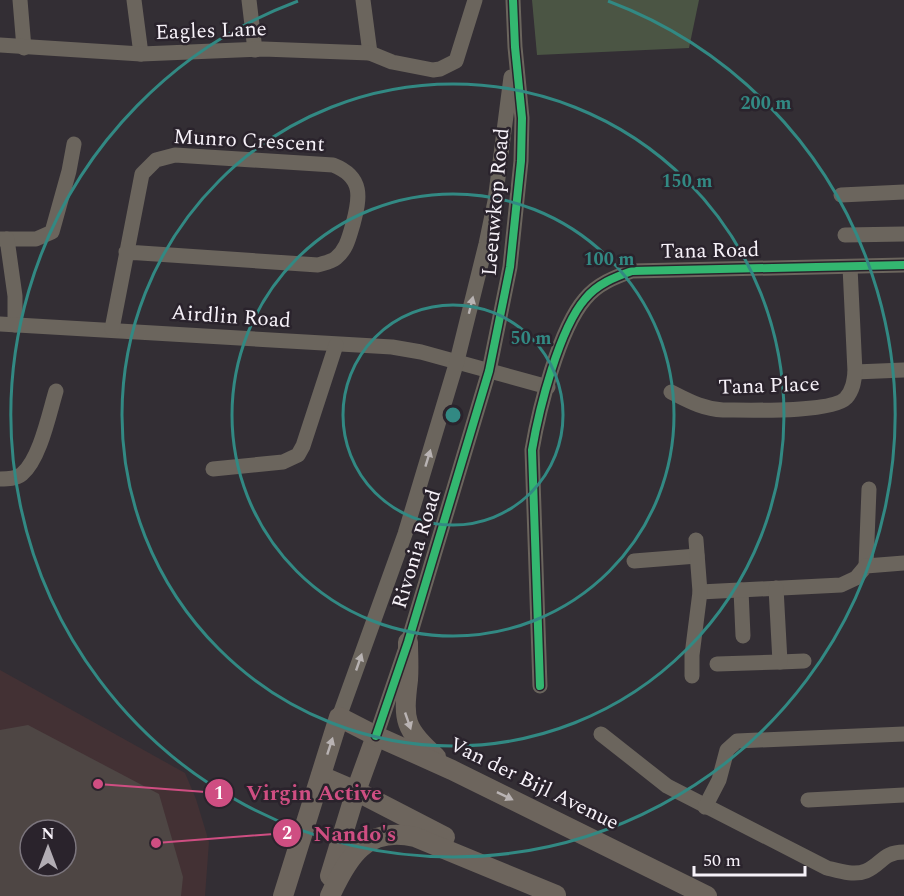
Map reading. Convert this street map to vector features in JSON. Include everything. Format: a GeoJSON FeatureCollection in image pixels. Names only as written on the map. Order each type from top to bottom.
{"type":"FeatureCollection","features":[{"type":"Feature","properties":{"kind":"main road"},"geometry":{"type":"LineString","coordinates":[[408,642],[405,710],[409,726],[424,747],[452,770]]}},
{"type":"Feature","properties":{"kind":"main road","name":"Van der Bijl Avenue"},"geometry":{"type":"LineString","coordinates":[[339,717],[707,896]]}},
{"type":"Feature","properties":{"kind":"main road","name":"Rivonia Road"},"geometry":{"type":"LineString","coordinates":[[283,896],[339,717]]}},
{"type":"Feature","properties":{"kind":"main road","name":"Rivonia Road"},"geometry":{"type":"LineString","coordinates":[[324,896],[356,791],[376,736]]}},
{"type":"Feature","properties":{"kind":"main road"},"geometry":{"type":"LineString","coordinates":[[321,776],[356,791],[557,895]]}},
{"type":"Feature","properties":{"kind":"main road"},"geometry":{"type":"LineString","coordinates":[[330,896],[342,870],[357,850],[380,837],[403,834],[557,895]]}},
{"type":"Feature","properties":{"kind":"street"},"geometry":{"type":"LineString","coordinates":[[20,0],[24,48]]}},
{"type":"Feature","properties":{"kind":"street"},"geometry":{"type":"LineString","coordinates":[[134,0],[141,54]]}},
{"type":"Feature","properties":{"kind":"street"},"geometry":{"type":"LineString","coordinates":[[249,0],[255,50]]}},
{"type":"Feature","properties":{"kind":"street"},"geometry":{"type":"LineString","coordinates":[[363,0],[370,53]]}},
{"type":"Feature","properties":{"kind":"street","name":"Eagles Lane"},"geometry":{"type":"LineString","coordinates":[[0,45],[141,54],[255,50],[370,53],[412,67],[433,70],[456,61],[461,52],[476,0]]}},
{"type":"Feature","properties":{"kind":"street","name":"Leeuwkop Road"},"geometry":{"type":"LineString","coordinates":[[489,371],[510,267],[521,160],[522,118],[513,0]]}},
{"type":"Feature","properties":{"kind":"street","name":"Leeuwkop Road"},"geometry":{"type":"LineString","coordinates":[[457,362],[495,201],[515,47]]}},
{"type":"Feature","properties":{"kind":"street"},"geometry":{"type":"LineString","coordinates":[[8,324],[15,296],[4,239],[36,239],[52,232],[74,144]]}},
{"type":"Feature","properties":{"kind":"street","name":"Munro Crescent"},"geometry":{"type":"LineString","coordinates":[[112,329],[126,252],[142,174],[147,167],[164,157],[183,155],[333,165],[350,174],[358,189],[359,200],[348,244],[336,258],[318,265],[126,252]]}},
{"type":"Feature","properties":{"kind":"street"},"geometry":{"type":"LineString","coordinates":[[841,195],[904,192]]}},
{"type":"Feature","properties":{"kind":"street"},"geometry":{"type":"LineString","coordinates":[[845,235],[904,234]]}},
{"type":"Feature","properties":{"kind":"street","name":"Tana Road"},"geometry":{"type":"LineString","coordinates":[[548,387],[570,320],[586,298],[598,287],[615,277],[632,271],[904,265]]}},
{"type":"Feature","properties":{"kind":"street","name":"Tana Place"},"geometry":{"type":"LineString","coordinates":[[671,392],[708,409],[723,410],[820,408],[840,403],[847,397],[853,386],[855,372],[850,267]]}},
{"type":"Feature","properties":{"kind":"street","name":"Airdlin Road"},"geometry":{"type":"LineString","coordinates":[[8,324],[392,347],[457,362]]}},
{"type":"Feature","properties":{"kind":"street"},"geometry":{"type":"LineString","coordinates":[[213,469],[283,462],[298,455],[336,345]]}},
{"type":"Feature","properties":{"kind":"street"},"geometry":{"type":"LineString","coordinates":[[457,362],[548,387],[535,432],[531,461],[540,686]]}},
{"type":"Feature","properties":{"kind":"street","name":"Rivonia Road"},"geometry":{"type":"LineString","coordinates":[[339,717],[405,534],[457,362]]}},
{"type":"Feature","properties":{"kind":"street"},"geometry":{"type":"LineString","coordinates":[[855,372],[904,370]]}},
{"type":"Feature","properties":{"kind":"street","name":"Rivonia Road"},"geometry":{"type":"LineString","coordinates":[[376,736],[408,642],[489,371]]}},
{"type":"Feature","properties":{"kind":"street"},"geometry":{"type":"LineString","coordinates":[[0,479],[16,478],[33,461],[56,391]]}},
{"type":"Feature","properties":{"kind":"street"},"geometry":{"type":"LineString","coordinates":[[700,592],[848,583],[856,578],[866,566],[868,489]]}},
{"type":"Feature","properties":{"kind":"street"},"geometry":{"type":"LineString","coordinates":[[692,676],[692,655],[700,592],[696,540]]}},
{"type":"Feature","properties":{"kind":"street"},"geometry":{"type":"LineString","coordinates":[[634,561],[697,556]]}},
{"type":"Feature","properties":{"kind":"street"},"geometry":{"type":"LineString","coordinates":[[866,566],[904,563]]}},
{"type":"Feature","properties":{"kind":"street"},"geometry":{"type":"LineString","coordinates":[[776,588],[780,662]]}},
{"type":"Feature","properties":{"kind":"street"},"geometry":{"type":"LineString","coordinates":[[741,590],[742,636]]}},
{"type":"Feature","properties":{"kind":"street"},"geometry":{"type":"LineString","coordinates":[[717,664],[804,661]]}},
{"type":"Feature","properties":{"kind":"street"},"geometry":{"type":"LineString","coordinates":[[601,734],[667,786],[827,868],[842,872],[864,872],[888,854],[904,852]]}},
{"type":"Feature","properties":{"kind":"street"},"geometry":{"type":"LineString","coordinates":[[705,807],[719,780],[727,750],[737,741],[904,734]]}},
{"type":"Feature","properties":{"kind":"street"},"geometry":{"type":"LineString","coordinates":[[808,800],[904,795]]}},
{"type":"Feature","properties":{"kind":"shaded area"},"geometry":{"type":"Polygon","coordinates":[[[0,670],[185,773],[196,799],[209,842],[205,896],[0,896],[0,670]]]}},
{"type":"Feature","properties":{"kind":"green space"},"geometry":{"type":"Polygon","coordinates":[[[532,0],[699,0],[689,48],[537,55],[532,0]]]}},
{"type":"Feature","properties":{"kind":"building"},"geometry":{"type":"Polygon","coordinates":[[[28,725],[159,794],[183,877],[181,896],[0,896],[0,730],[28,725]]]}},
{"type":"Feature","properties":{"kind":"cycle path"},"geometry":{"type":"LineString","coordinates":[[376,736],[408,642],[489,371],[510,267],[521,161],[522,118],[513,0]]}},
{"type":"Feature","properties":{"kind":"cycle path"},"geometry":{"type":"LineString","coordinates":[[540,686],[532,450],[551,370],[567,329],[585,299],[601,285],[632,271],[904,265]]}},
{"type":"Feature","properties":{"kind":"place","name":"Virgin Active"},"geometry":{"type":"Point","coordinates":[98,784]}},
{"type":"Feature","properties":{"kind":"place","name":"Nando's"},"geometry":{"type":"Point","coordinates":[156,843]}}]}
